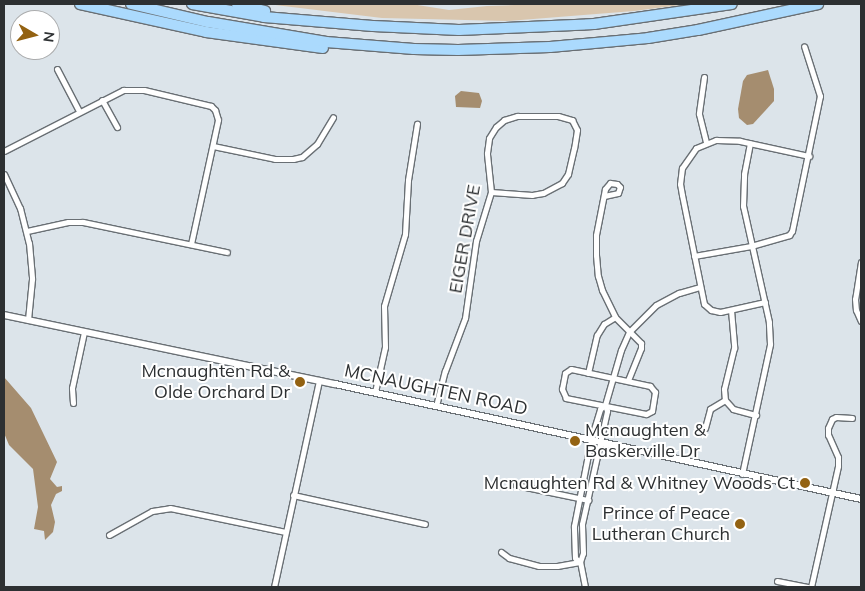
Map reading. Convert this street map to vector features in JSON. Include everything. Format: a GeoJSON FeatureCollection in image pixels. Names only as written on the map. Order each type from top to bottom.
{"type":"FeatureCollection","features":[{"type":"Feature","properties":{"kind":"highway"},"geometry":{"type":"LineString","coordinates":[[80,4],[157,23],[261,41],[326,48],[354,44]]}},
{"type":"Feature","properties":{"kind":"highway"},"geometry":{"type":"LineString","coordinates":[[131,4],[208,22],[354,44],[458,50],[597,43],[698,30],[818,4]]}},
{"type":"Feature","properties":{"kind":"highway"},"geometry":{"type":"LineString","coordinates":[[192,4],[264,17],[415,29],[517,29],[647,18],[732,4]]}},
{"type":"Feature","properties":{"kind":"highway"},"geometry":{"type":"LineString","coordinates":[[237,4],[267,12],[331,22]]}},
{"type":"Feature","properties":{"kind":"street"},"geometry":{"type":"LineString","coordinates":[[694,256],[751,246],[789,235],[792,231],[820,96],[804,46]]}},
{"type":"Feature","properties":{"kind":"street"},"geometry":{"type":"LineString","coordinates":[[57,69],[79,112]]}},
{"type":"Feature","properties":{"kind":"street"},"geometry":{"type":"LineString","coordinates":[[704,76],[699,114],[706,142]]}},
{"type":"Feature","properties":{"kind":"street"},"geometry":{"type":"LineString","coordinates":[[4,151],[102,100],[130,89],[205,103],[216,110],[218,120],[191,244]]}},
{"type":"Feature","properties":{"kind":"street"},"geometry":{"type":"LineString","coordinates":[[102,100],[117,127]]}},
{"type":"Feature","properties":{"kind":"street","name":"EIGER DRIVE"},"geometry":{"type":"LineString","coordinates":[[436,406],[445,371],[465,318],[476,241],[492,192],[487,147],[496,127],[504,120],[520,115],[566,117],[574,122],[577,130],[572,162],[568,174],[562,183],[543,193],[532,195],[492,192]]}},
{"type":"Feature","properties":{"kind":"street"},"geometry":{"type":"LineString","coordinates":[[213,146],[275,159],[293,159],[302,156],[317,144],[333,117]]}},
{"type":"Feature","properties":{"kind":"street"},"geometry":{"type":"LineString","coordinates":[[375,392],[385,346],[384,306],[405,234],[408,180],[417,124]]}},
{"type":"Feature","properties":{"kind":"street"},"geometry":{"type":"LineString","coordinates":[[765,302],[720,312],[704,304],[682,194],[681,176],[687,159],[696,148],[706,142],[727,139],[809,156]]}},
{"type":"Feature","properties":{"kind":"street"},"geometry":{"type":"LineString","coordinates":[[742,474],[770,344],[770,322],[743,206],[743,185],[750,144]]}},
{"type":"Feature","properties":{"kind":"street"},"geometry":{"type":"LineString","coordinates":[[4,174],[20,208],[27,231],[32,273],[28,320]]}},
{"type":"Feature","properties":{"kind":"street"},"geometry":{"type":"LineString","coordinates":[[604,196],[596,235],[596,265],[602,290],[615,317],[640,343],[641,348],[628,381]]}},
{"type":"Feature","properties":{"kind":"street"},"geometry":{"type":"LineString","coordinates":[[27,231],[68,222],[83,222],[227,252]]}},
{"type":"Feature","properties":{"kind":"street"},"geometry":{"type":"LineString","coordinates":[[861,262],[855,299],[856,310],[861,321]]}},
{"type":"Feature","properties":{"kind":"street"},"geometry":{"type":"LineString","coordinates":[[585,587],[580,562],[583,553],[582,524],[607,411],[605,405],[629,332],[648,312],[664,300],[700,287]]}},
{"type":"Feature","properties":{"kind":"street"},"geometry":{"type":"LineString","coordinates":[[731,310],[734,348],[724,389],[725,400],[733,409],[756,415]]}},
{"type":"Feature","properties":{"kind":"street","name":"MCNAUGHTEN ROAD"},"geometry":{"type":"LineString","coordinates":[[4,315],[375,392],[861,500]]}},
{"type":"Feature","properties":{"kind":"street"},"geometry":{"type":"LineString","coordinates":[[588,373],[597,335],[604,324],[615,317]]}},
{"type":"Feature","properties":{"kind":"street"},"geometry":{"type":"LineString","coordinates":[[73,403],[72,388],[84,332]]}},
{"type":"Feature","properties":{"kind":"street"},"geometry":{"type":"LineString","coordinates":[[571,369],[588,373],[653,388],[655,396],[652,411],[646,414],[563,396],[562,389],[565,372],[571,369]]}},
{"type":"Feature","properties":{"kind":"street"},"geometry":{"type":"LineString","coordinates":[[274,587],[319,380]]}},
{"type":"Feature","properties":{"kind":"street"},"geometry":{"type":"LineString","coordinates":[[705,428],[710,409],[725,400]]}},
{"type":"Feature","properties":{"kind":"street"},"geometry":{"type":"LineString","coordinates":[[580,562],[575,558],[574,526],[591,439],[600,409],[605,405]]}},
{"type":"Feature","properties":{"kind":"street"},"geometry":{"type":"LineString","coordinates":[[811,587],[838,461],[836,451],[828,435],[828,428],[836,417],[852,418]]}},
{"type":"Feature","properties":{"kind":"street"},"geometry":{"type":"LineString","coordinates":[[516,485],[588,500]]}},
{"type":"Feature","properties":{"kind":"street"},"geometry":{"type":"LineString","coordinates":[[294,494],[425,524]]}},
{"type":"Feature","properties":{"kind":"street"},"geometry":{"type":"LineString","coordinates":[[109,534],[152,511],[170,508],[286,532]]}},
{"type":"Feature","properties":{"kind":"street"},"geometry":{"type":"LineString","coordinates":[[501,552],[509,558],[539,566],[557,566],[580,562]]}},
{"type":"Feature","properties":{"kind":"street"},"geometry":{"type":"LineString","coordinates":[[777,581],[807,587]]}},
{"type":"Feature","properties":{"kind":"shaded area"},"geometry":{"type":"Polygon","coordinates":[[[267,4],[411,4],[449,10],[487,6],[542,4],[688,4],[634,11],[507,21],[382,18],[267,4]]]}},
{"type":"Feature","properties":{"kind":"shaded area"},"geometry":{"type":"Polygon","coordinates":[[[768,70],[774,89],[774,101],[753,124],[747,125],[739,118],[738,109],[743,81],[747,75],[768,70]]]}},
{"type":"Feature","properties":{"kind":"shaded area"},"geometry":{"type":"Polygon","coordinates":[[[461,91],[479,93],[482,101],[480,108],[456,107],[455,96],[461,91]]]}},
{"type":"Feature","properties":{"kind":"shaded area"},"geometry":{"type":"Polygon","coordinates":[[[4,377],[31,408],[57,462],[50,479],[57,487],[62,486],[62,491],[56,494],[51,505],[55,522],[53,532],[45,540],[44,531],[34,529],[38,507],[33,469],[9,445],[4,433],[4,377]]]}},
{"type":"Feature","properties":{"kind":"place","name":"Mcnaughten Rd & Olde Orchard Dr"},"geometry":{"type":"Point","coordinates":[300,382]}},
{"type":"Feature","properties":{"kind":"place","name":"Mcnaughten & Baskerville Dr"},"geometry":{"type":"Point","coordinates":[575,441]}},
{"type":"Feature","properties":{"kind":"place","name":"Mcnaughten Rd & Whitney Woods Ct"},"geometry":{"type":"Point","coordinates":[805,483]}},
{"type":"Feature","properties":{"kind":"place","name":"Prince of Peace Lutheran Church"},"geometry":{"type":"Point","coordinates":[740,524]}}]}
